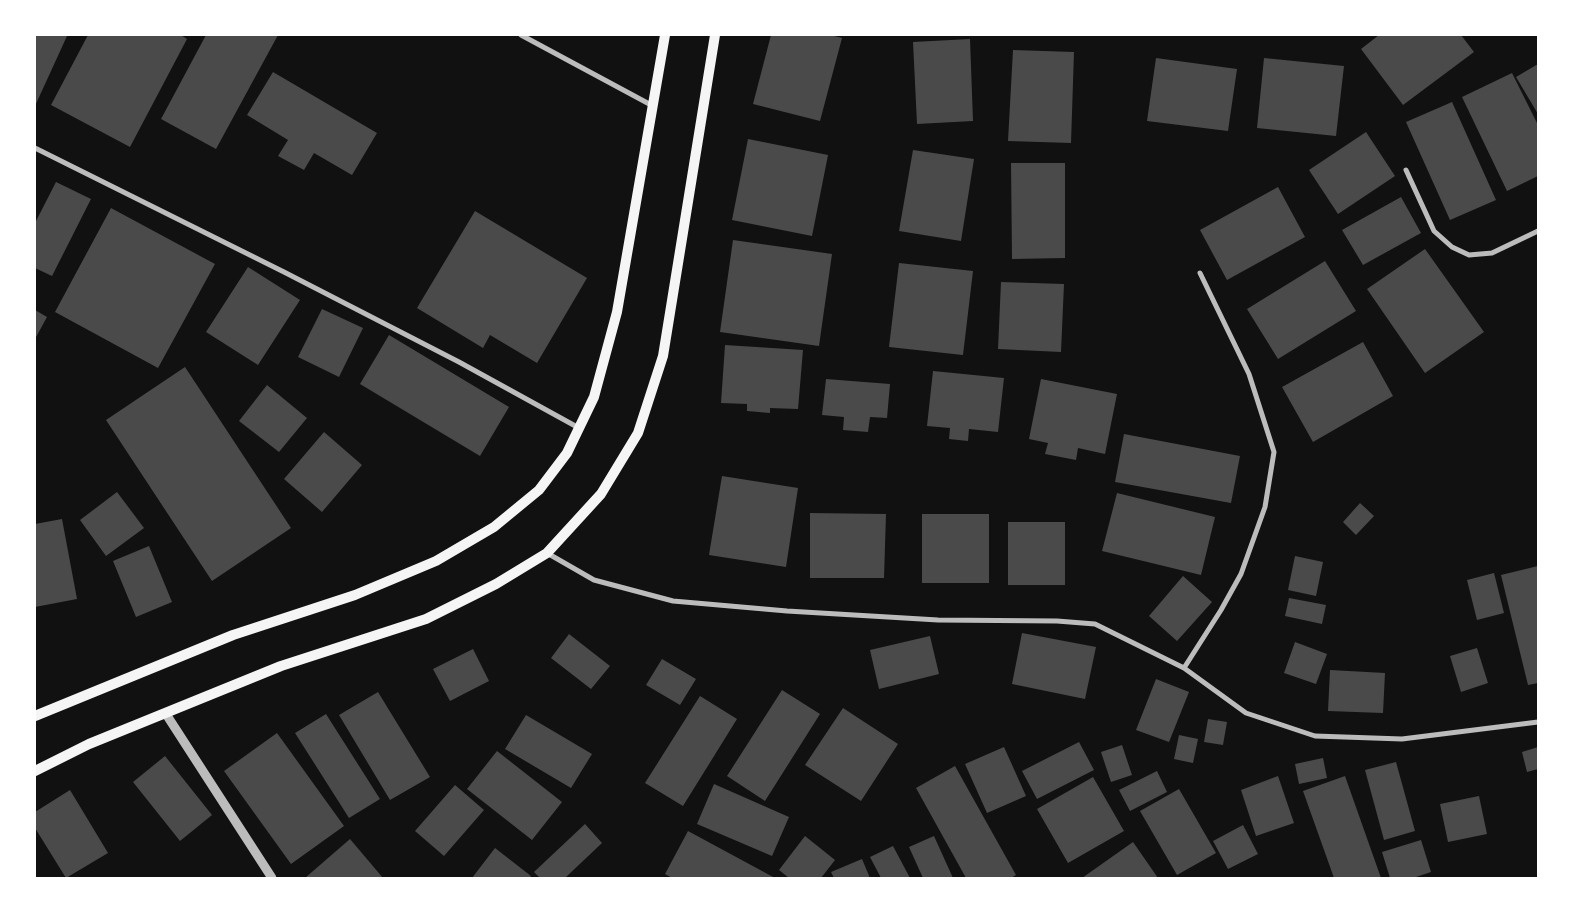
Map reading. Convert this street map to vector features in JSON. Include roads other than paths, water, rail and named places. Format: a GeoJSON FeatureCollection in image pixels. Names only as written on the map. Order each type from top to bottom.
{"type":"FeatureCollection","features":[{"type":"Feature","properties":{"kind":"main road"},"geometry":{"type":"LineString","coordinates":[[35,716],[234,635],[355,595],[436,561],[494,526],[539,490],[567,453],[594,398],[617,312],[665,35]]}},
{"type":"Feature","properties":{"kind":"main road"},"geometry":{"type":"LineString","coordinates":[[35,771],[89,744],[281,666],[426,619],[496,584],[547,553],[601,494],[638,432],[660,364],[715,35]]}},
{"type":"Feature","properties":{"kind":"street"},"geometry":{"type":"LineString","coordinates":[[521,35],[653,107]]}},
{"type":"Feature","properties":{"kind":"street"},"geometry":{"type":"LineString","coordinates":[[35,148],[284,272],[459,362],[580,428]]}},
{"type":"Feature","properties":{"kind":"street"},"geometry":{"type":"LineString","coordinates":[[1406,170],[1434,231],[1452,247],[1469,255],[1492,253],[1538,231]]}},
{"type":"Feature","properties":{"kind":"street"},"geometry":{"type":"LineString","coordinates":[[1184,668],[1221,610],[1241,574],[1265,507],[1274,452],[1249,374],[1200,273]]}},
{"type":"Feature","properties":{"kind":"street"},"geometry":{"type":"LineString","coordinates":[[547,553],[594,580],[672,600],[787,611],[928,620],[1057,621],[1096,624],[1184,668],[1246,713],[1315,736],[1402,739],[1538,722]]}},
{"type":"Feature","properties":{"kind":"street"},"geometry":{"type":"LineString","coordinates":[[166,714],[272,878]]}}]}
